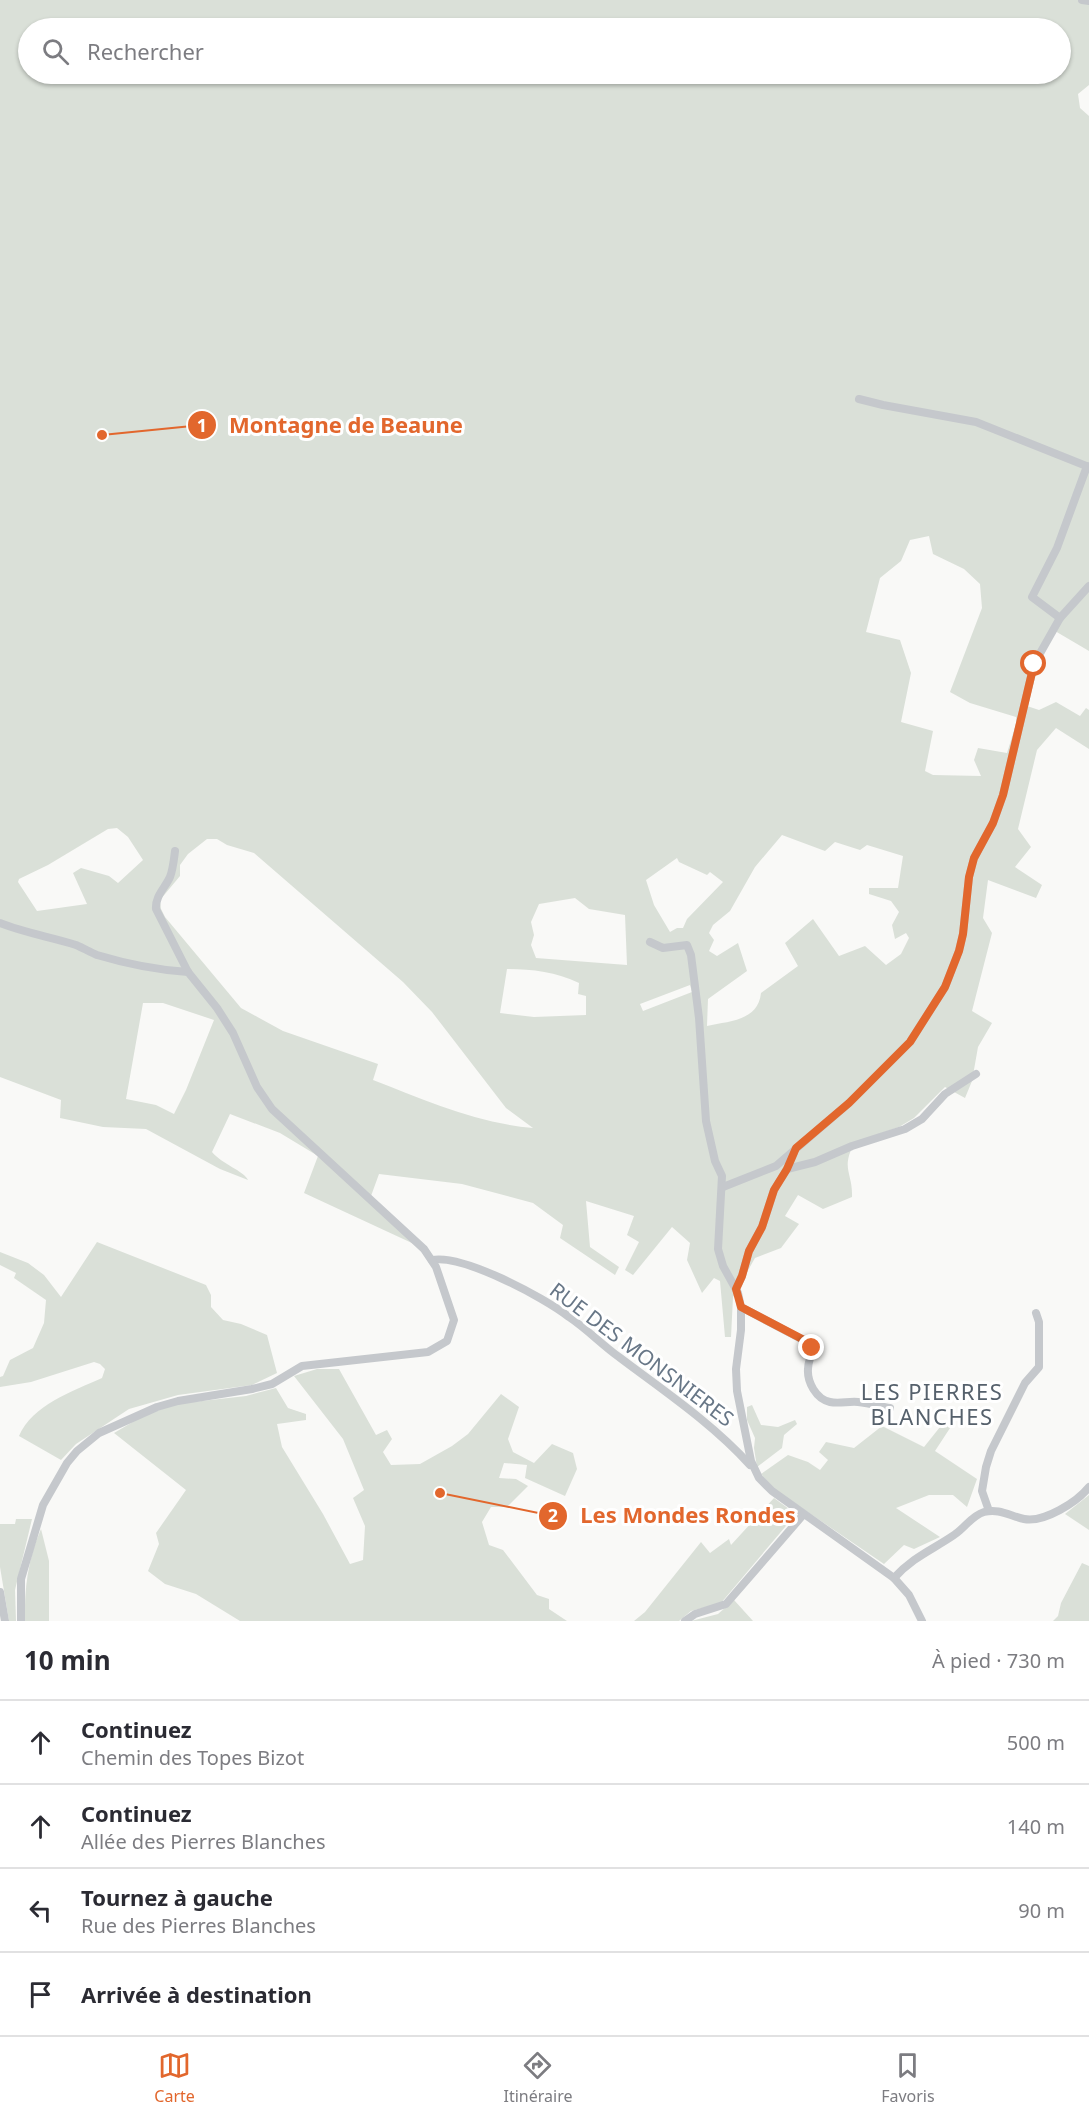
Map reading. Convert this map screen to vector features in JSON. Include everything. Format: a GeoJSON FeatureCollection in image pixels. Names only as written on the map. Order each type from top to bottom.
{"type":"FeatureCollection","features":[{"type":"Feature","properties":{"kind":"street"},"geometry":{"type":"LineString","coordinates":[[1082,0],[1089,1]]}},
{"type":"Feature","properties":{"kind":"street"},"geometry":{"type":"LineString","coordinates":[[859,399],[976,422],[1088,467],[1057,548],[1032,597],[1060,618]]}},
{"type":"Feature","properties":{"kind":"street"},"geometry":{"type":"LineString","coordinates":[[723,1187],[776,1166],[849,1103],[910,1042],[945,987],[963,934],[969,877],[974,858],[993,823],[1003,795],[1034,664],[1060,618],[1089,586]]}},
{"type":"Feature","properties":{"kind":"street"},"geometry":{"type":"LineString","coordinates":[[21,1621],[21,1579],[43,1505],[56,1479],[77,1451],[99,1433],[142,1413],[178,1401],[272,1384],[302,1366],[428,1352],[447,1341],[454,1320],[436,1266],[424,1249],[273,1109],[257,1087],[228,1024],[188,972],[156,909],[156,898],[170,877],[175,851]]}},
{"type":"Feature","properties":{"kind":"street"},"geometry":{"type":"LineString","coordinates":[[0,923],[36,936],[76,945],[95,954],[120,961],[160,970],[188,972]]}},
{"type":"Feature","properties":{"kind":"street"},"geometry":{"type":"LineString","coordinates":[[650,942],[663,948],[687,945],[691,955],[699,1018],[706,1121],[722,1176],[718,1240],[721,1260],[736,1289],[741,1307],[736,1384],[749,1453],[755,1469]]}},
{"type":"Feature","properties":{"kind":"street"},"geometry":{"type":"LineString","coordinates":[[787,1169],[815,1162],[852,1146],[905,1129],[922,1119],[945,1094],[976,1074]]}},
{"type":"Feature","properties":{"kind":"street"},"geometry":{"type":"LineString","coordinates":[[736,1289],[749,1251],[762,1227],[774,1190],[796,1148]]}},
{"type":"Feature","properties":{"kind":"street","name":"RUE DES MONSNIERES"},"geometry":{"type":"LineString","coordinates":[[432,1260],[446,1259],[469,1266],[521,1288],[569,1316],[695,1414],[737,1450],[772,1491],[894,1578],[909,1595],[922,1621]]}},
{"type":"Feature","properties":{"kind":"street"},"geometry":{"type":"LineString","coordinates":[[741,1307],[809,1342],[812,1351],[808,1377],[815,1392],[824,1399],[830,1402],[860,1402],[891,1408]]}},
{"type":"Feature","properties":{"kind":"street"},"geometry":{"type":"LineString","coordinates":[[989,1511],[982,1491],[986,1467],[1025,1383],[1039,1366],[1039,1322],[1036,1313]]}},
{"type":"Feature","properties":{"kind":"street"},"geometry":{"type":"LineString","coordinates":[[894,1578],[923,1553],[952,1536],[975,1517],[989,1511],[1003,1512],[1033,1520],[1067,1506],[1089,1487]]}},
{"type":"Feature","properties":{"kind":"street"},"geometry":{"type":"LineString","coordinates":[[685,1621],[695,1614],[726,1604],[803,1515]]}},
{"type":"Feature","properties":{"kind":"street"},"geometry":{"type":"LineString","coordinates":[[0,1592],[5,1621]]}},
{"type":"Feature","properties":{"kind":"shaded area"},"geometry":{"type":"Polygon","coordinates":[[[0,0],[1089,0],[1089,85],[1078,94],[1080,108],[1089,116],[1089,651],[1055,631],[1041,657],[1027,706],[1039,710],[1056,702],[1080,716],[1086,708],[1089,710],[1089,749],[1056,728],[1037,750],[1018,829],[1031,847],[1015,867],[1042,885],[1036,898],[988,880],[983,918],[992,933],[972,1011],[992,1023],[978,1047],[972,1081],[965,1098],[945,1087],[914,1118],[899,1127],[855,1142],[848,1158],[852,1197],[823,1209],[798,1195],[785,1216],[799,1224],[781,1248],[755,1258],[733,1297],[731,1337],[725,1337],[720,1281],[714,1278],[702,1293],[687,1260],[690,1243],[672,1227],[633,1275],[625,1270],[639,1242],[627,1235],[634,1216],[586,1201],[590,1247],[619,1267],[615,1275],[560,1238],[563,1225],[533,1203],[462,1184],[379,1174],[371,1196],[414,1244],[304,1193],[318,1156],[280,1133],[230,1114],[212,1152],[248,1180],[220,1169],[146,1129],[103,1127],[60,1118],[61,1100],[0,1077],[0,0]],[[929,536],[910,540],[901,561],[880,578],[866,632],[900,640],[911,673],[901,722],[933,731],[925,771],[933,775],[981,776],[974,760],[978,748],[1007,753],[1016,717],[970,703],[950,692],[982,608],[980,584],[964,569],[933,554],[929,536]],[[117,828],[108,829],[48,865],[19,879],[18,882],[37,911],[87,904],[73,873],[81,868],[109,876],[118,883],[143,860],[128,837],[117,828]],[[782,835],[755,867],[730,911],[713,925],[709,933],[714,940],[709,951],[717,956],[738,943],[747,971],[708,999],[707,1026],[733,1021],[748,1014],[759,1002],[761,993],[798,966],[785,943],[813,919],[839,956],[865,946],[886,965],[901,954],[909,938],[906,933],[895,939],[892,925],[899,912],[891,901],[869,894],[869,888],[898,888],[903,856],[867,845],[860,850],[835,842],[825,851],[782,835]],[[207,839],[188,854],[180,865],[180,876],[160,900],[161,909],[165,917],[241,1008],[283,1031],[378,1064],[373,1080],[471,1116],[533,1128],[506,1108],[432,1012],[403,982],[254,853],[227,845],[217,839],[207,839]],[[677,858],[646,880],[654,905],[670,932],[683,928],[687,919],[723,882],[710,872],[707,875],[679,862],[677,858]],[[575,898],[539,904],[531,922],[534,935],[531,945],[536,958],[627,965],[625,915],[589,909],[575,898]],[[507,969],[500,1013],[534,1017],[586,1015],[586,996],[578,994],[579,983],[562,976],[507,969]],[[690,985],[640,1004],[643,1011],[692,992],[690,985]],[[143,1003],[126,1099],[156,1105],[174,1114],[214,1020],[163,1003],[143,1003]]]}},
{"type":"Feature","properties":{"kind":"shaded area"},"geometry":{"type":"Polygon","coordinates":[[[97,1242],[206,1285],[211,1295],[211,1307],[223,1320],[241,1324],[267,1335],[277,1373],[252,1385],[178,1395],[129,1409],[76,1444],[61,1460],[19,1436],[25,1425],[43,1407],[102,1378],[105,1369],[94,1362],[31,1382],[0,1387],[0,1377],[3,1376],[10,1360],[33,1348],[44,1323],[46,1300],[14,1278],[16,1273],[0,1265],[0,1252],[28,1263],[44,1275],[61,1297],[97,1242]]]}},
{"type":"Feature","properties":{"kind":"shaded area"},"geometry":{"type":"Polygon","coordinates":[[[317,1369],[339,1369],[376,1435],[387,1430],[392,1439],[383,1452],[391,1465],[420,1464],[452,1446],[468,1434],[501,1394],[519,1407],[508,1439],[513,1452],[534,1463],[552,1444],[573,1453],[577,1469],[565,1496],[525,1478],[527,1465],[504,1463],[499,1478],[516,1479],[528,1486],[507,1507],[491,1507],[482,1522],[489,1545],[503,1550],[537,1595],[549,1599],[549,1609],[567,1621],[240,1621],[196,1594],[165,1584],[148,1571],[159,1544],[156,1533],[186,1490],[114,1433],[143,1416],[175,1404],[246,1396],[276,1388],[288,1408],[306,1414],[306,1420],[277,1424],[282,1447],[350,1564],[363,1560],[365,1526],[353,1498],[364,1490],[343,1439],[294,1376],[317,1369]]]}},
{"type":"Feature","properties":{"kind":"shaded area"},"geometry":{"type":"Polygon","coordinates":[[[752,1405],[761,1425],[778,1427],[795,1420],[797,1424],[784,1435],[782,1448],[757,1467],[755,1438],[747,1420],[747,1407],[752,1405]]]}},
{"type":"Feature","properties":{"kind":"shaded area"},"geometry":{"type":"Polygon","coordinates":[[[944,1422],[952,1425],[935,1451],[977,1479],[967,1507],[953,1495],[929,1495],[896,1508],[940,1537],[914,1549],[904,1545],[884,1564],[774,1489],[761,1474],[788,1455],[808,1462],[820,1470],[828,1460],[819,1452],[826,1442],[854,1448],[882,1426],[924,1447],[944,1422]]]}},
{"type":"Feature","properties":{"kind":"shaded area"},"geometry":{"type":"Polygon","coordinates":[[[1089,1495],[1089,1530],[1065,1514],[1089,1495]]]}},
{"type":"Feature","properties":{"kind":"shaded area"},"geometry":{"type":"Polygon","coordinates":[[[774,1498],[796,1514],[721,1603],[691,1611],[679,1621],[634,1621],[645,1612],[701,1542],[710,1553],[729,1539],[731,1545],[774,1498]]]}},
{"type":"Feature","properties":{"kind":"shaded area"},"geometry":{"type":"Polygon","coordinates":[[[16,1519],[32,1519],[15,1590],[16,1621],[9,1621],[0,1567],[0,1524],[15,1524],[16,1519]]]}},
{"type":"Feature","properties":{"kind":"shaded area"},"geometry":{"type":"Polygon","coordinates":[[[41,1529],[49,1561],[49,1621],[25,1621],[28,1574],[41,1529]]]}},
{"type":"Feature","properties":{"kind":"shaded area"},"geometry":{"type":"Polygon","coordinates":[[[1082,1563],[1089,1566],[1089,1621],[1053,1621],[1058,1616],[1061,1603],[1082,1563]]]}},
{"type":"Feature","properties":{"kind":"shaded area"},"geometry":{"type":"Polygon","coordinates":[[[734,1600],[753,1621],[691,1621],[718,1614],[734,1600]]]}},
{"type":"Feature","properties":{"kind":"place","name":"Montagne de Beaune"},"geometry":{"type":"Point","coordinates":[102,435]}},
{"type":"Feature","properties":{"kind":"place","name":"Les Mondes Rondes"},"geometry":{"type":"Point","coordinates":[440,1493]}},
{"type":"Feature","properties":{"kind":"district","name":"LES PIERRES BLANCHES"},"geometry":{"type":"Point","coordinates":[932,1404]}},
{"type":"Feature","properties":{"kind":"route"},"geometry":{"type":"LineString","coordinates":[[812,1348],[809,1342],[741,1307],[736,1289],[749,1251],[762,1227],[774,1190],[796,1148],[849,1103],[910,1042],[945,987],[963,934],[969,877],[974,858],[993,823],[1003,795],[1034,664]]}}]}
